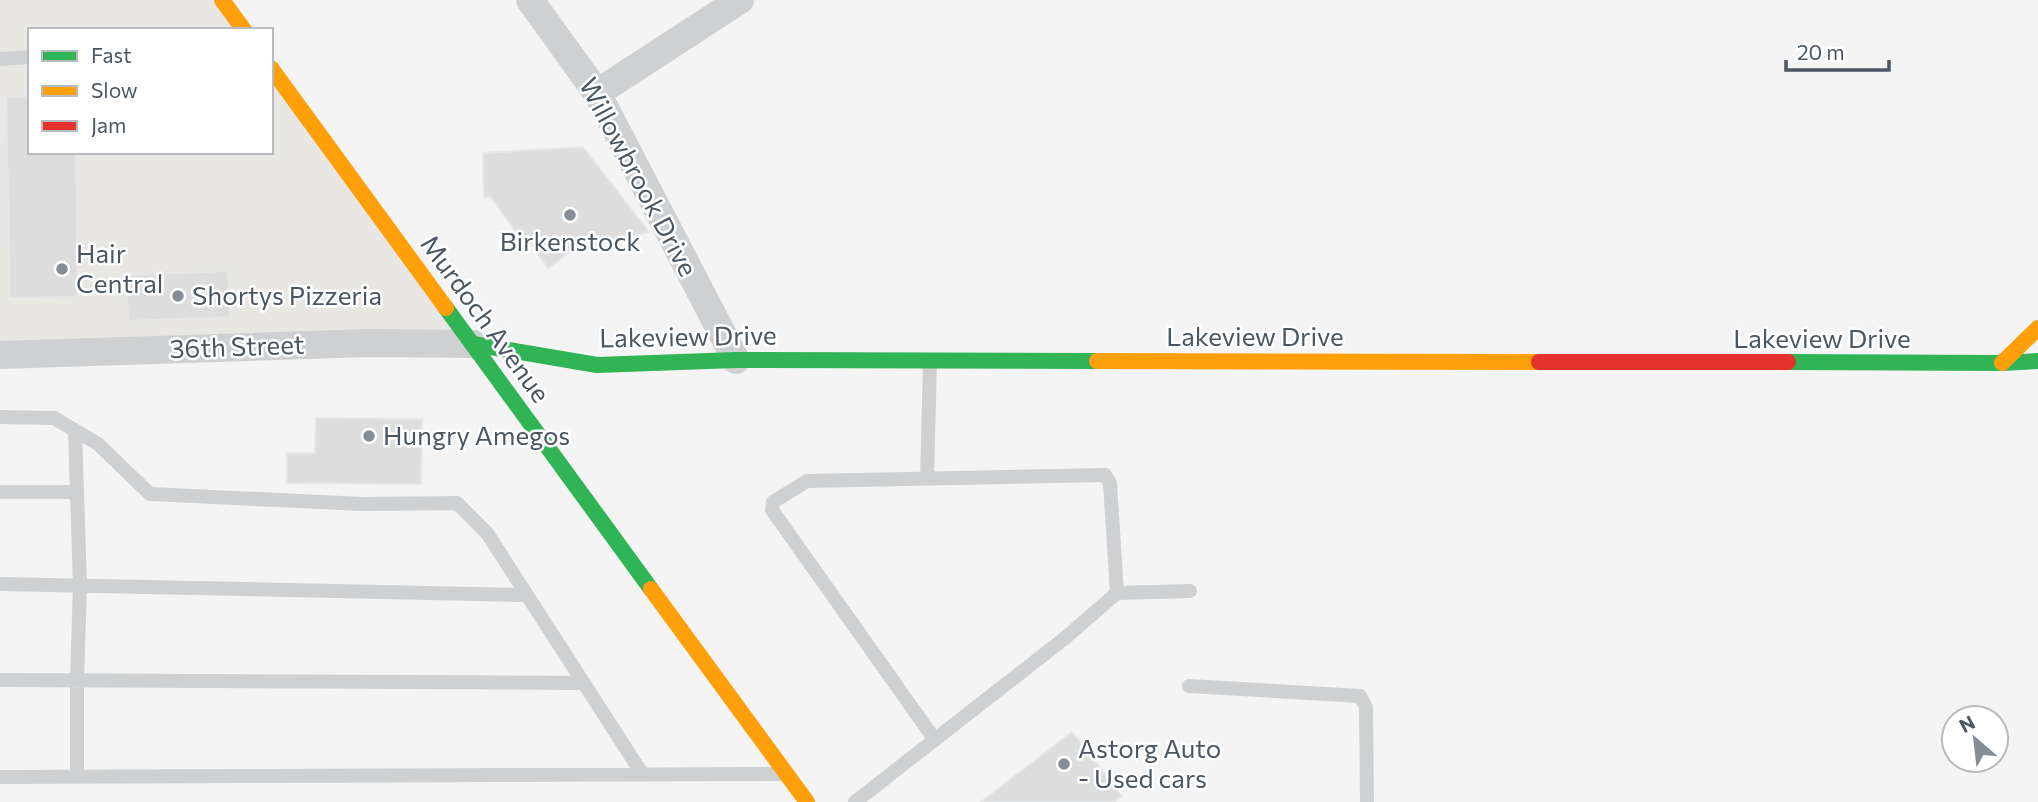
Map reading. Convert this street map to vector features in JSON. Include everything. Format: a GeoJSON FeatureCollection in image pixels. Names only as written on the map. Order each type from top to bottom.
{"type":"FeatureCollection","features":[{"type":"Feature","properties":{"kind":"street"},"geometry":{"type":"LineString","coordinates":[[222,0],[243,28]]}},
{"type":"Feature","properties":{"kind":"street","name":"Willowbrook Drive"},"geometry":{"type":"LineString","coordinates":[[530,0],[597,93],[736,360]]}},
{"type":"Feature","properties":{"kind":"street"},"geometry":{"type":"LineString","coordinates":[[597,93],[740,0]]}},
{"type":"Feature","properties":{"kind":"street","name":"Murdoch Avenue"},"geometry":{"type":"LineString","coordinates":[[273,71],[807,802]]}},
{"type":"Feature","properties":{"kind":"street"},"geometry":{"type":"LineString","coordinates":[[2002,363],[2038,328]]}},
{"type":"Feature","properties":{"kind":"street","name":"36th Street"},"geometry":{"type":"LineString","coordinates":[[0,355],[368,343],[473,344]]}},
{"type":"Feature","properties":{"kind":"street","name":"Lakeview Drive"},"geometry":{"type":"LineString","coordinates":[[473,344],[597,365],[736,360],[2038,362]]}},
{"type":"Feature","properties":{"kind":"lane"},"geometry":{"type":"LineString","coordinates":[[0,59],[28,57]]}},
{"type":"Feature","properties":{"kind":"lane"},"geometry":{"type":"LineString","coordinates":[[927,479],[930,361]]}},
{"type":"Feature","properties":{"kind":"lane"},"geometry":{"type":"LineString","coordinates":[[0,417],[54,418],[98,444],[150,494],[363,504],[457,503],[487,533],[643,775]]}},
{"type":"Feature","properties":{"kind":"lane"},"geometry":{"type":"LineString","coordinates":[[75,430],[80,584],[76,681],[77,777]]}},
{"type":"Feature","properties":{"kind":"lane"},"geometry":{"type":"LineString","coordinates":[[935,740],[772,510],[773,502],[807,481],[1105,475],[1110,483],[1117,593]]}},
{"type":"Feature","properties":{"kind":"lane"},"geometry":{"type":"LineString","coordinates":[[0,492],[75,492]]}},
{"type":"Feature","properties":{"kind":"lane"},"geometry":{"type":"LineString","coordinates":[[0,584],[526,595]]}},
{"type":"Feature","properties":{"kind":"lane"},"geometry":{"type":"LineString","coordinates":[[855,802],[1065,638],[1117,593],[1190,591]]}},
{"type":"Feature","properties":{"kind":"lane"},"geometry":{"type":"LineString","coordinates":[[0,681],[584,683]]}},
{"type":"Feature","properties":{"kind":"lane"},"geometry":{"type":"LineString","coordinates":[[1189,686],[1360,696],[1366,707],[1367,802]]}},
{"type":"Feature","properties":{"kind":"lane"},"geometry":{"type":"LineString","coordinates":[[0,777],[787,774]]}},
{"type":"Feature","properties":{"kind":"shaded area"},"geometry":{"type":"Polygon","coordinates":[[[0,0],[222,0],[243,28],[28,28],[28,154],[273,154],[273,71],[473,344],[0,355],[0,0]]]}},
{"type":"Feature","properties":{"kind":"building"},"geometry":{"type":"Polygon","coordinates":[[[28,96],[28,154],[76,154],[78,297],[10,298],[6,97],[28,96]]]}},
{"type":"Feature","properties":{"kind":"building","name":"Birkenstock"},"geometry":{"type":"Polygon","coordinates":[[[583,147],[649,232],[570,252],[548,268],[531,244],[526,246],[490,196],[484,198],[483,153],[583,147]]]}},
{"type":"Feature","properties":{"kind":"building","name":"Shortys Pizzeria"},"geometry":{"type":"Polygon","coordinates":[[[228,271],[230,317],[128,321],[126,275],[228,271]]]}},
{"type":"Feature","properties":{"kind":"building","name":"Hungry Amegos"},"geometry":{"type":"Polygon","coordinates":[[[316,418],[422,419],[421,484],[287,483],[287,453],[315,453],[316,418]]]}},
{"type":"Feature","properties":{"kind":"building","name":"Astorg Auto - Used cars"},"geometry":{"type":"Polygon","coordinates":[[[1072,732],[1122,796],[1114,802],[981,802],[1072,732]]]}},
{"type":"Feature","properties":{"kind":"traffic: fast"},"geometry":{"type":"LineString","coordinates":[[446,308],[651,589]]}},
{"type":"Feature","properties":{"kind":"traffic: fast"},"geometry":{"type":"LineString","coordinates":[[473,344],[597,365],[736,360],[1097,361]]}},
{"type":"Feature","properties":{"kind":"traffic: fast"},"geometry":{"type":"LineString","coordinates":[[1788,362],[2038,361]]}},
{"type":"Feature","properties":{"kind":"traffic: slow"},"geometry":{"type":"LineString","coordinates":[[222,0],[243,28]]}},
{"type":"Feature","properties":{"kind":"traffic: slow"},"geometry":{"type":"LineString","coordinates":[[273,71],[446,308]]}},
{"type":"Feature","properties":{"kind":"traffic: slow"},"geometry":{"type":"LineString","coordinates":[[2002,363],[2038,328]]}},
{"type":"Feature","properties":{"kind":"traffic: slow"},"geometry":{"type":"LineString","coordinates":[[1097,361],[1539,362]]}},
{"type":"Feature","properties":{"kind":"traffic: slow"},"geometry":{"type":"LineString","coordinates":[[651,589],[807,802]]}},
{"type":"Feature","properties":{"kind":"traffic: jam"},"geometry":{"type":"LineString","coordinates":[[1539,362],[1788,362]]}},
{"type":"Feature","properties":{"kind":"place","name":"Birkenstock"},"geometry":{"type":"Point","coordinates":[570,215]}},
{"type":"Feature","properties":{"kind":"place","name":"Hair Central"},"geometry":{"type":"Point","coordinates":[62,269]}},
{"type":"Feature","properties":{"kind":"place","name":"Shortys Pizzeria"},"geometry":{"type":"Point","coordinates":[178,296]}},
{"type":"Feature","properties":{"kind":"place","name":"Hungry Amegos"},"geometry":{"type":"Point","coordinates":[369,436]}},
{"type":"Feature","properties":{"kind":"place","name":"Astorg Auto - Used cars"},"geometry":{"type":"Point","coordinates":[1064,764]}}]}
